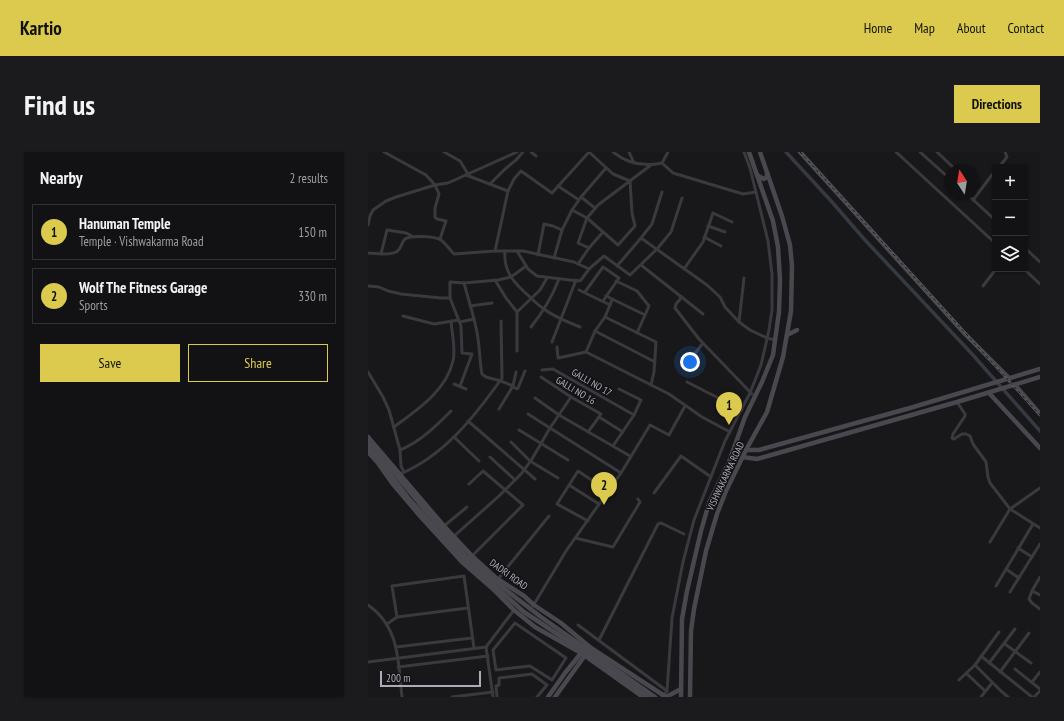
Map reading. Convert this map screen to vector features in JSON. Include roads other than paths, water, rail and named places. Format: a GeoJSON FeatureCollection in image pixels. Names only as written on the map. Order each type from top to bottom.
{"type":"FeatureCollection","features":[{"type":"Feature","properties":{"kind":"main road","name":"VISHWAKARMA ROAD"},"geometry":{"type":"LineString","coordinates":[[680,697],[682,619],[701,531],[709,503],[729,462],[753,395],[773,355],[779,312],[780,288],[778,247],[772,221],[749,152]]}},
{"type":"Feature","properties":{"kind":"main road","name":"VISHWAKARMA ROAD"},"geometry":{"type":"LineString","coordinates":[[690,697],[691,631],[705,556],[717,514],[726,491],[742,457],[767,412],[783,357],[791,311],[792,266],[790,244],[760,152]]}},
{"type":"Feature","properties":{"kind":"main road"},"geometry":{"type":"LineString","coordinates":[[800,152],[965,334],[1008,378]]}},
{"type":"Feature","properties":{"kind":"main road"},"geometry":{"type":"LineString","coordinates":[[757,174],[764,179],[767,177],[767,173]]}},
{"type":"Feature","properties":{"kind":"main road"},"geometry":{"type":"LineString","coordinates":[[762,191],[763,185],[766,183],[769,183],[772,187]]}},
{"type":"Feature","properties":{"kind":"main road"},"geometry":{"type":"LineString","coordinates":[[787,335],[797,330]]}},
{"type":"Feature","properties":{"kind":"main road"},"geometry":{"type":"LineString","coordinates":[[746,450],[759,450],[910,408],[1040,369]]}},
{"type":"Feature","properties":{"kind":"main road"},"geometry":{"type":"LineString","coordinates":[[742,457],[756,459],[1040,377]]}},
{"type":"Feature","properties":{"kind":"main road"},"geometry":{"type":"LineString","coordinates":[[1014,385],[1040,414]]}},
{"type":"Feature","properties":{"kind":"main road"},"geometry":{"type":"LineString","coordinates":[[990,392],[1040,448]]}},
{"type":"Feature","properties":{"kind":"main road","name":"DADRI ROAD"},"geometry":{"type":"LineString","coordinates":[[368,437],[395,468],[402,473],[444,526],[472,556],[498,579],[562,623],[589,647],[664,697]]}},
{"type":"Feature","properties":{"kind":"main road"},"geometry":{"type":"LineString","coordinates":[[368,441],[425,510],[466,556],[506,590],[542,617],[655,697]]}},
{"type":"Feature","properties":{"kind":"main road"},"geometry":{"type":"LineString","coordinates":[[368,446],[409,499],[460,555],[524,612],[648,697]]}},
{"type":"Feature","properties":{"kind":"main road","name":"DADRI ROAD"},"geometry":{"type":"LineString","coordinates":[[368,452],[420,516],[462,562],[514,610],[535,626],[583,655],[643,697]]}},
{"type":"Feature","properties":{"kind":"main road"},"geometry":{"type":"LineString","coordinates":[[386,474],[395,468]]}},
{"type":"Feature","properties":{"kind":"main road"},"geometry":{"type":"LineString","coordinates":[[555,697],[589,647]]}},
{"type":"Feature","properties":{"kind":"main road"},"geometry":{"type":"LineString","coordinates":[[548,697],[565,673],[583,655]]}},
{"type":"Feature","properties":{"kind":"main road"},"geometry":{"type":"LineString","coordinates":[[636,692],[643,682]]}},
{"type":"Feature","properties":{"kind":"main road"},"geometry":{"type":"LineString","coordinates":[[664,697],[681,689]]}},
{"type":"Feature","properties":{"kind":"street"},"geometry":{"type":"LineString","coordinates":[[384,152],[426,176],[435,185],[438,191],[435,217],[446,221],[440,239]]}},
{"type":"Feature","properties":{"kind":"street"},"geometry":{"type":"LineString","coordinates":[[444,152],[460,161],[467,174],[508,191]]}},
{"type":"Feature","properties":{"kind":"street"},"geometry":{"type":"LineString","coordinates":[[368,225],[373,210],[386,201],[435,185],[448,183],[517,152]]}},
{"type":"Feature","properties":{"kind":"street"},"geometry":{"type":"LineString","coordinates":[[490,184],[523,152]]}},
{"type":"Feature","properties":{"kind":"street"},"geometry":{"type":"LineString","coordinates":[[531,152],[536,156]]}},
{"type":"Feature","properties":{"kind":"street"},"geometry":{"type":"LineString","coordinates":[[495,251],[508,191],[514,179],[521,171],[552,193],[589,152],[613,174],[630,181]]}},
{"type":"Feature","properties":{"kind":"street"},"geometry":{"type":"LineString","coordinates":[[613,152],[619,158],[634,163],[651,166]]}},
{"type":"Feature","properties":{"kind":"street"},"geometry":{"type":"LineString","coordinates":[[629,152],[634,163]]}},
{"type":"Feature","properties":{"kind":"street"},"geometry":{"type":"LineString","coordinates":[[589,248],[578,243],[587,218],[595,208],[651,166],[662,163],[668,152]]}},
{"type":"Feature","properties":{"kind":"street"},"geometry":{"type":"LineString","coordinates":[[664,697],[667,690],[672,618],[683,562],[694,520],[725,441],[742,410],[753,395],[761,365],[772,310],[772,274],[768,241],[750,168],[744,152]]}},
{"type":"Feature","properties":{"kind":"street"},"geometry":{"type":"LineString","coordinates":[[896,152],[992,240]]}},
{"type":"Feature","properties":{"kind":"street"},"geometry":{"type":"LineString","coordinates":[[920,152],[944,173]]}},
{"type":"Feature","properties":{"kind":"street"},"geometry":{"type":"LineString","coordinates":[[937,152],[950,164]]}},
{"type":"Feature","properties":{"kind":"street"},"geometry":{"type":"LineString","coordinates":[[1001,164],[1007,157],[1005,152]]}},
{"type":"Feature","properties":{"kind":"street"},"geometry":{"type":"LineString","coordinates":[[662,163],[673,173],[743,194],[756,192]]}},
{"type":"Feature","properties":{"kind":"street"},"geometry":{"type":"LineString","coordinates":[[554,258],[562,230],[572,210],[606,168]]}},
{"type":"Feature","properties":{"kind":"street"},"geometry":{"type":"LineString","coordinates":[[980,191],[992,176]]}},
{"type":"Feature","properties":{"kind":"street"},"geometry":{"type":"LineString","coordinates":[[572,210],[587,218],[618,245],[635,226],[632,213],[630,181]]}},
{"type":"Feature","properties":{"kind":"street"},"geometry":{"type":"LineString","coordinates":[[558,186],[595,208]]}},
{"type":"Feature","properties":{"kind":"street"},"geometry":{"type":"LineString","coordinates":[[617,266],[652,224],[662,192]]}},
{"type":"Feature","properties":{"kind":"street"},"geometry":{"type":"LineString","coordinates":[[517,251],[526,266],[537,276],[581,280],[589,269],[604,256],[630,275],[657,249],[671,232],[682,198]]}},
{"type":"Feature","properties":{"kind":"street"},"geometry":{"type":"LineString","coordinates":[[973,200],[992,217]]}},
{"type":"Feature","properties":{"kind":"street"},"geometry":{"type":"LineString","coordinates":[[684,268],[703,242],[713,213],[732,222]]}},
{"type":"Feature","properties":{"kind":"street"},"geometry":{"type":"LineString","coordinates":[[538,255],[544,224],[562,230]]}},
{"type":"Feature","properties":{"kind":"street"},"geometry":{"type":"LineString","coordinates":[[708,226],[725,232]]}},
{"type":"Feature","properties":{"kind":"street"},"geometry":{"type":"LineString","coordinates":[[381,254],[387,230],[406,233],[412,236],[440,239],[454,254],[517,251],[574,262],[589,269]]}},
{"type":"Feature","properties":{"kind":"street"},"geometry":{"type":"LineString","coordinates":[[578,264],[603,232]]}},
{"type":"Feature","properties":{"kind":"street"},"geometry":{"type":"LineString","coordinates":[[368,253],[387,254],[396,252],[399,250],[404,240],[412,236]]}},
{"type":"Feature","properties":{"kind":"street"},"geometry":{"type":"LineString","coordinates":[[704,237],[721,246]]}},
{"type":"Feature","properties":{"kind":"street"},"geometry":{"type":"LineString","coordinates":[[641,238],[707,285],[720,297],[725,308],[739,322],[750,330],[775,340]]}},
{"type":"Feature","properties":{"kind":"street"},"geometry":{"type":"LineString","coordinates":[[505,251],[504,259],[507,271],[517,286],[544,310],[560,319],[580,327]]}},
{"type":"Feature","properties":{"kind":"street"},"geometry":{"type":"LineString","coordinates":[[1028,251],[1040,262]]}},
{"type":"Feature","properties":{"kind":"street"},"geometry":{"type":"LineString","coordinates":[[641,265],[703,314]]}},
{"type":"Feature","properties":{"kind":"street"},"geometry":{"type":"LineString","coordinates":[[460,386],[472,354],[462,353],[460,321],[450,298],[450,282],[464,283],[511,277],[526,266]]}},
{"type":"Feature","properties":{"kind":"street"},"geometry":{"type":"LineString","coordinates":[[585,292],[604,267],[619,278],[603,301]]}},
{"type":"Feature","properties":{"kind":"street"},"geometry":{"type":"LineString","coordinates":[[983,286],[994,272]]}},
{"type":"Feature","properties":{"kind":"street"},"geometry":{"type":"LineString","coordinates":[[1027,272],[1040,284]]}},
{"type":"Feature","properties":{"kind":"street"},"geometry":{"type":"LineString","coordinates":[[517,312],[540,290],[547,278]]}},
{"type":"Feature","properties":{"kind":"street"},"geometry":{"type":"LineString","coordinates":[[739,322],[744,278]]}},
{"type":"Feature","properties":{"kind":"street"},"geometry":{"type":"LineString","coordinates":[[531,327],[544,310],[560,279]]}},
{"type":"Feature","properties":{"kind":"street"},"geometry":{"type":"LineString","coordinates":[[495,280],[517,312],[517,351]]}},
{"type":"Feature","properties":{"kind":"street"},"geometry":{"type":"LineString","coordinates":[[552,342],[576,280]]}},
{"type":"Feature","properties":{"kind":"street"},"geometry":{"type":"LineString","coordinates":[[616,281],[637,291],[649,306],[637,333]]}},
{"type":"Feature","properties":{"kind":"street"},"geometry":{"type":"LineString","coordinates":[[464,283],[476,328],[482,374],[517,389],[525,371]]}},
{"type":"Feature","properties":{"kind":"street"},"geometry":{"type":"LineString","coordinates":[[368,286],[379,287],[401,294],[450,298]]}},
{"type":"Feature","properties":{"kind":"street"},"geometry":{"type":"LineString","coordinates":[[579,290],[610,305]]}},
{"type":"Feature","properties":{"kind":"street"},"geometry":{"type":"LineString","coordinates":[[606,296],[645,315]]}},
{"type":"Feature","properties":{"kind":"street"},"geometry":{"type":"LineString","coordinates":[[682,298],[676,304],[675,308],[703,343],[753,395]]}},
{"type":"Feature","properties":{"kind":"street"},"geometry":{"type":"LineString","coordinates":[[586,352],[595,331],[605,316],[612,300]]}},
{"type":"Feature","properties":{"kind":"street"},"geometry":{"type":"LineString","coordinates":[[470,306],[492,303]]}},
{"type":"Feature","properties":{"kind":"street"},"geometry":{"type":"LineString","coordinates":[[403,316],[434,324],[474,319]]}},
{"type":"Feature","properties":{"kind":"street"},"geometry":{"type":"LineString","coordinates":[[605,316],[656,342],[654,372],[651,385]]}},
{"type":"Feature","properties":{"kind":"street"},"geometry":{"type":"LineString","coordinates":[[394,427],[424,405],[446,380],[453,362],[454,353],[451,321]]}},
{"type":"Feature","properties":{"kind":"street"},"geometry":{"type":"LineString","coordinates":[[368,372],[389,410],[400,450],[402,473],[443,448],[468,421],[502,378],[501,321]]}},
{"type":"Feature","properties":{"kind":"street"},"geometry":{"type":"LineString","coordinates":[[595,331],[655,362]]}},
{"type":"Feature","properties":{"kind":"street"},"geometry":{"type":"LineString","coordinates":[[690,360],[703,343]]}},
{"type":"Feature","properties":{"kind":"street"},"geometry":{"type":"LineString","coordinates":[[557,347],[558,358],[586,352],[668,394],[702,417],[730,432]]}},
{"type":"Feature","properties":{"kind":"street","name":"GALLI NO 17"},"geometry":{"type":"LineString","coordinates":[[542,370],[553,369],[634,415]]}},
{"type":"Feature","properties":{"kind":"street"},"geometry":{"type":"LineString","coordinates":[[499,409],[513,387],[516,372]]}},
{"type":"Feature","properties":{"kind":"street","name":"GALLI NO 16"},"geometry":{"type":"LineString","coordinates":[[541,377],[571,397],[601,414],[599,417]]}},
{"type":"Feature","properties":{"kind":"street"},"geometry":{"type":"LineString","coordinates":[[687,382],[742,410]]}},
{"type":"Feature","properties":{"kind":"street"},"geometry":{"type":"LineString","coordinates":[[454,384],[466,388]]}},
{"type":"Feature","properties":{"kind":"street"},"geometry":{"type":"LineString","coordinates":[[613,446],[634,415],[641,400],[619,389]]}},
{"type":"Feature","properties":{"kind":"street"},"geometry":{"type":"LineString","coordinates":[[446,543],[506,490],[524,470],[571,397]]}},
{"type":"Feature","properties":{"kind":"street"},"geometry":{"type":"LineString","coordinates":[[535,398],[559,415],[630,456]]}},
{"type":"Feature","properties":{"kind":"street"},"geometry":{"type":"LineString","coordinates":[[957,402],[966,414],[952,438],[954,439],[962,434],[970,436],[973,444],[986,462],[990,483],[1010,509],[1040,528]]}},
{"type":"Feature","properties":{"kind":"street"},"geometry":{"type":"LineString","coordinates":[[524,617],[534,605],[575,538],[621,473],[650,425],[668,435],[685,406]]}},
{"type":"Feature","properties":{"kind":"street"},"geometry":{"type":"LineString","coordinates":[[400,450],[412,444],[440,422],[451,411]]}},
{"type":"Feature","properties":{"kind":"street"},"geometry":{"type":"LineString","coordinates":[[528,414],[621,473]]}},
{"type":"Feature","properties":{"kind":"street"},"geometry":{"type":"LineString","coordinates":[[588,432],[599,417],[623,432]]}},
{"type":"Feature","properties":{"kind":"street"},"geometry":{"type":"LineString","coordinates":[[468,421],[535,479]]}},
{"type":"Feature","properties":{"kind":"street"},"geometry":{"type":"LineString","coordinates":[[519,430],[568,460]]}},
{"type":"Feature","properties":{"kind":"street"},"geometry":{"type":"LineString","coordinates":[[454,437],[478,461]]}},
{"type":"Feature","properties":{"kind":"street"},"geometry":{"type":"LineString","coordinates":[[511,442],[530,461],[558,478]]}},
{"type":"Feature","properties":{"kind":"street"},"geometry":{"type":"LineString","coordinates":[[654,493],[682,456],[711,477]]}},
{"type":"Feature","properties":{"kind":"street"},"geometry":{"type":"LineString","coordinates":[[490,457],[515,480]]}},
{"type":"Feature","properties":{"kind":"street"},"geometry":{"type":"LineString","coordinates":[[469,484],[483,471],[523,505],[472,556]]}},
{"type":"Feature","properties":{"kind":"street"},"geometry":{"type":"LineString","coordinates":[[588,521],[557,504],[578,471],[608,491]]}},
{"type":"Feature","properties":{"kind":"street"},"geometry":{"type":"LineString","coordinates":[[569,485],[599,504]]}},
{"type":"Feature","properties":{"kind":"street"},"geometry":{"type":"LineString","coordinates":[[990,542],[1010,509],[1040,488]]}},
{"type":"Feature","properties":{"kind":"street"},"geometry":{"type":"LineString","coordinates":[[705,492],[713,494]]}},
{"type":"Feature","properties":{"kind":"street"},"geometry":{"type":"LineString","coordinates":[[575,538],[613,547],[640,502],[638,498]]}},
{"type":"Feature","properties":{"kind":"street"},"geometry":{"type":"LineString","coordinates":[[444,526],[467,507]]}},
{"type":"Feature","properties":{"kind":"street"},"geometry":{"type":"LineString","coordinates":[[498,579],[549,516]]}},
{"type":"Feature","properties":{"kind":"street"},"geometry":{"type":"LineString","coordinates":[[599,640],[658,524],[661,523],[684,534]]}},
{"type":"Feature","properties":{"kind":"street"},"geometry":{"type":"LineString","coordinates":[[996,586],[1033,524]]}},
{"type":"Feature","properties":{"kind":"street"},"geometry":{"type":"LineString","coordinates":[[1010,592],[1040,544]]}},
{"type":"Feature","properties":{"kind":"street"},"geometry":{"type":"LineString","coordinates":[[1018,548],[1032,557]]}},
{"type":"Feature","properties":{"kind":"street"},"geometry":{"type":"LineString","coordinates":[[1006,569],[1019,578]]}},
{"type":"Feature","properties":{"kind":"street"},"geometry":{"type":"LineString","coordinates":[[397,617],[392,586],[464,576],[474,648]]}},
{"type":"Feature","properties":{"kind":"street"},"geometry":{"type":"LineString","coordinates":[[1040,577],[1029,599],[1040,609]]}},
{"type":"Feature","properties":{"kind":"street"},"geometry":{"type":"LineString","coordinates":[[1032,591],[1040,595]]}},
{"type":"Feature","properties":{"kind":"street"},"geometry":{"type":"LineString","coordinates":[[368,605],[383,617],[393,637],[396,647],[402,697]]}},
{"type":"Feature","properties":{"kind":"street"},"geometry":{"type":"LineString","coordinates":[[387,624],[397,617],[468,608]]}},
{"type":"Feature","properties":{"kind":"street"},"geometry":{"type":"LineString","coordinates":[[368,662],[486,647],[514,610]]}},
{"type":"Feature","properties":{"kind":"street"},"geometry":{"type":"LineString","coordinates":[[515,623],[566,658],[558,669],[552,680],[530,666],[496,670],[493,650],[515,623]]}},
{"type":"Feature","properties":{"kind":"street"},"geometry":{"type":"LineString","coordinates":[[578,626],[667,690]]}},
{"type":"Feature","properties":{"kind":"street"},"geometry":{"type":"LineString","coordinates":[[989,663],[1015,629]]}},
{"type":"Feature","properties":{"kind":"street"},"geometry":{"type":"LineString","coordinates":[[958,680],[975,665],[998,632]]}},
{"type":"Feature","properties":{"kind":"street"},"geometry":{"type":"LineString","coordinates":[[581,641],[587,633]]}},
{"type":"Feature","properties":{"kind":"street"},"geometry":{"type":"LineString","coordinates":[[1000,672],[1016,652],[1028,633]]}},
{"type":"Feature","properties":{"kind":"street"},"geometry":{"type":"LineString","coordinates":[[396,647],[472,638]]}},
{"type":"Feature","properties":{"kind":"street"},"geometry":{"type":"LineString","coordinates":[[1005,644],[1031,663]]}},
{"type":"Feature","properties":{"kind":"street"},"geometry":{"type":"LineString","coordinates":[[486,647],[493,697]]}},
{"type":"Feature","properties":{"kind":"street"},"geometry":{"type":"LineString","coordinates":[[398,667],[488,656]]}},
{"type":"Feature","properties":{"kind":"street"},"geometry":{"type":"LineString","coordinates":[[981,656],[1033,697],[1040,690],[1015,669]]}},
{"type":"Feature","properties":{"kind":"street"},"geometry":{"type":"LineString","coordinates":[[975,665],[1008,697]]}},
{"type":"Feature","properties":{"kind":"street"},"geometry":{"type":"LineString","coordinates":[[558,669],[565,673]]}},
{"type":"Feature","properties":{"kind":"street"},"geometry":{"type":"LineString","coordinates":[[1032,682],[1040,672]]}},
{"type":"Feature","properties":{"kind":"street"},"geometry":{"type":"LineString","coordinates":[[966,673],[985,691]]}},
{"type":"Feature","properties":{"kind":"street"},"geometry":{"type":"LineString","coordinates":[[497,697],[496,686],[499,685],[499,678],[532,674],[547,685],[537,697]]}},
{"type":"Feature","properties":{"kind":"street"},"geometry":{"type":"LineString","coordinates":[[981,697],[992,682]]}},
{"type":"Feature","properties":{"kind":"street"},"geometry":{"type":"LineString","coordinates":[[452,697],[493,692]]}},
{"type":"Feature","properties":{"kind":"waterway"},"geometry":{"type":"LineString","coordinates":[[786,152],[865,240],[972,354],[1040,431]]}},
{"type":"Feature","properties":{"kind":"railway"},"geometry":{"type":"LineString","coordinates":[[800,152],[1040,415]]}},
{"type":"Feature","properties":{"kind":"place","name":"Hanuman Temple"},"geometry":{"type":"Point","coordinates":[729,425]}},
{"type":"Feature","properties":{"kind":"place","name":"Wolf The Fitness Garage"},"geometry":{"type":"Point","coordinates":[604,505]}}]}
